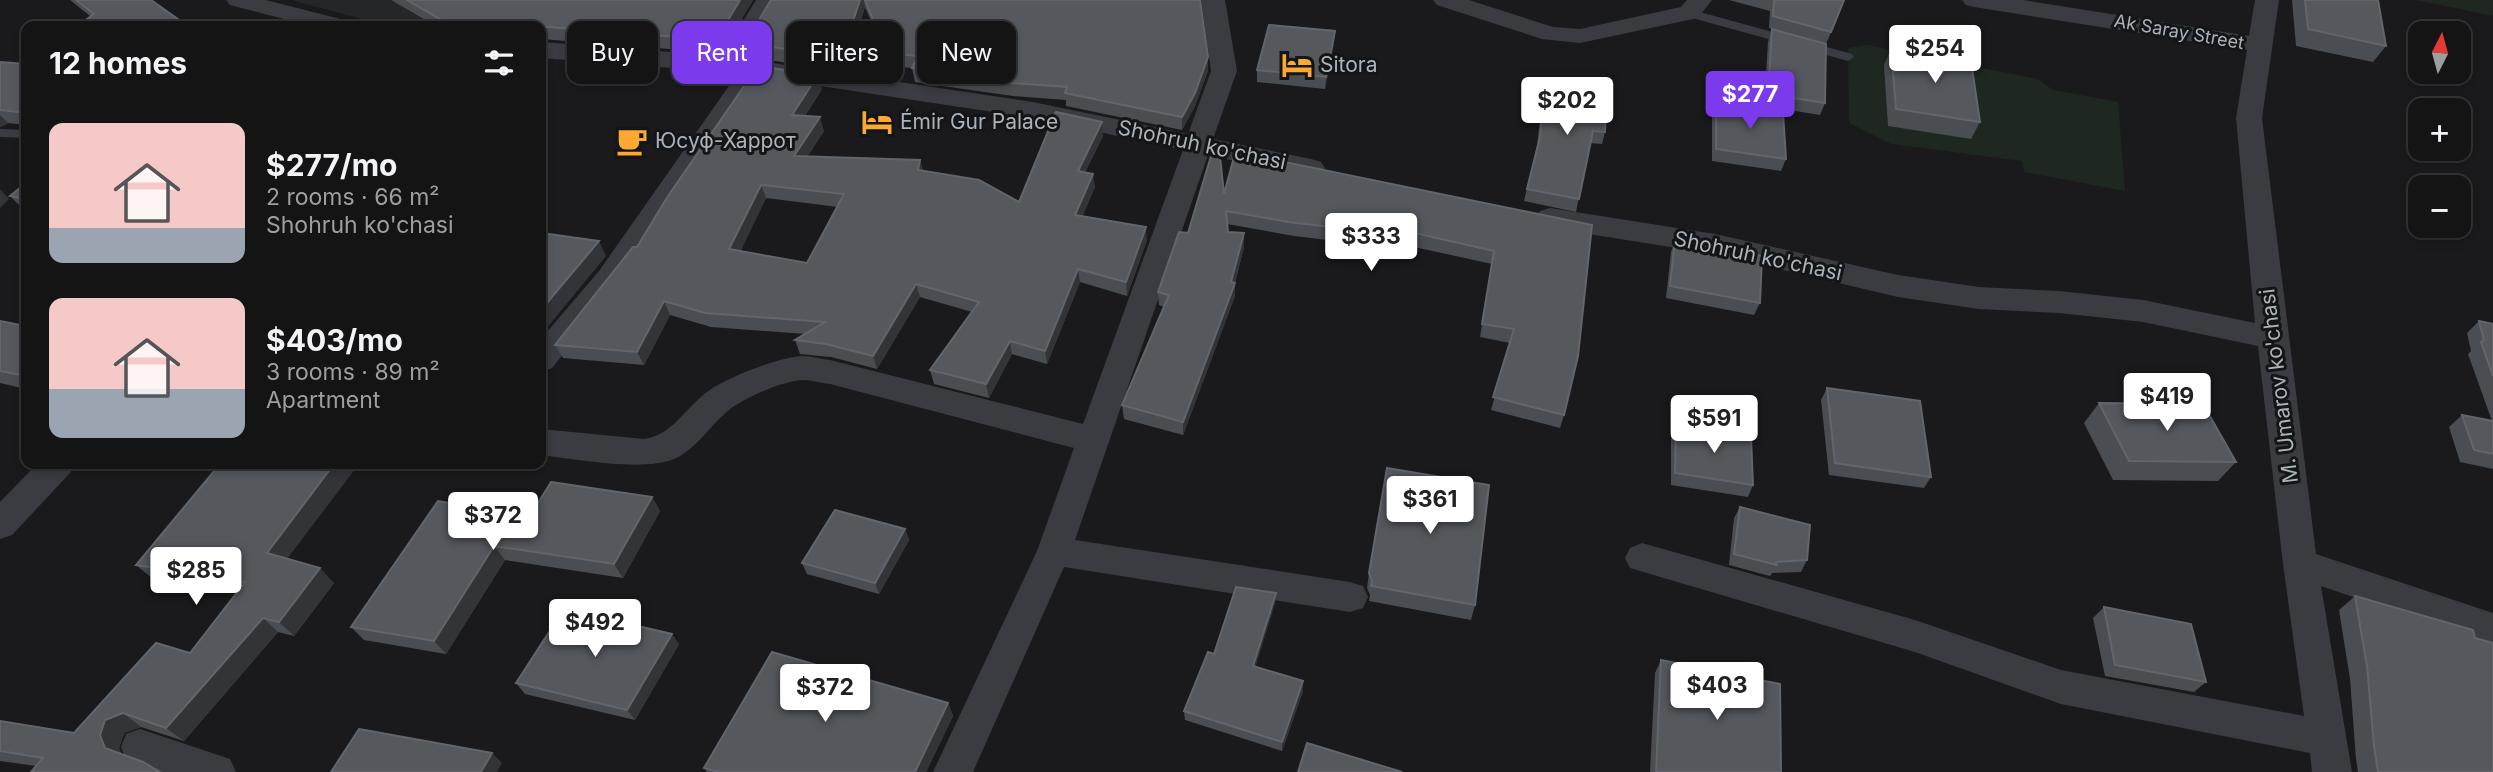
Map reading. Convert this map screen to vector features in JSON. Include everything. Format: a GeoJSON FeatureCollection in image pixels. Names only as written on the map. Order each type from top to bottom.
{"type":"FeatureCollection","features":[{"type":"Feature","properties":{"kind":"street"},"geometry":{"type":"LineString","coordinates":[[238,0],[320,21]]}},
{"type":"Feature","properties":{"kind":"street"},"geometry":{"type":"LineString","coordinates":[[759,21],[768,0]]}},
{"type":"Feature","properties":{"kind":"street"},"geometry":{"type":"LineString","coordinates":[[953,772],[1054,551],[1224,71],[1213,0]]}},
{"type":"Feature","properties":{"kind":"street"},"geometry":{"type":"LineString","coordinates":[[1445,0],[1551,34],[1580,36],[1694,6]]}},
{"type":"Feature","properties":{"kind":"street","name":"Ak Saray Street"},"geometry":{"type":"LineString","coordinates":[[1974,0],[2172,29],[2259,46]]}},
{"type":"Feature","properties":{"kind":"street","name":"M. Umarov ko'chasi"},"geometry":{"type":"LineString","coordinates":[[2267,0],[2249,118],[2272,338],[2300,564],[2329,755]]}},
{"type":"Feature","properties":{"kind":"street","name":"Shohruh ko'chasi"},"geometry":{"type":"LineString","coordinates":[[546,50],[672,60]]}},
{"type":"Feature","properties":{"kind":"street","name":"Shohruh ko'chasi"},"geometry":{"type":"LineString","coordinates":[[772,71],[1033,110],[1340,174]]}},
{"type":"Feature","properties":{"kind":"street"},"geometry":{"type":"LineString","coordinates":[[546,354],[609,278],[730,84]]}},
{"type":"Feature","properties":{"kind":"street","name":"Shohruh ko'chasi"},"geometry":{"type":"LineString","coordinates":[[1522,213],[1716,244],[1898,286],[1979,298],[2059,302],[2143,311],[2272,338]]}},
{"type":"Feature","properties":{"kind":"street"},"geometry":{"type":"LineString","coordinates":[[546,442],[644,452],[664,449],[682,437],[719,400],[764,378],[803,368],[830,372],[979,412],[1028,421],[1095,441]]}},
{"type":"Feature","properties":{"kind":"street"},"geometry":{"type":"LineString","coordinates":[[0,525],[53,469]]}},
{"type":"Feature","properties":{"kind":"street"},"geometry":{"type":"LineString","coordinates":[[1054,551],[1350,597]]}},
{"type":"Feature","properties":{"kind":"street"},"geometry":{"type":"LineString","coordinates":[[1642,558],[1915,636],[2061,687],[2329,755]]}},
{"type":"Feature","properties":{"kind":"street"},"geometry":{"type":"LineString","coordinates":[[2300,564],[2493,629]]}},
{"type":"Feature","properties":{"kind":"street"},"geometry":{"type":"LineString","coordinates":[[140,747],[216,772]]}},
{"type":"Feature","properties":{"kind":"lane"},"geometry":{"type":"LineString","coordinates":[[1694,6],[1848,57]]}},
{"type":"Feature","properties":{"kind":"lane"},"geometry":{"type":"LineString","coordinates":[[0,133],[21,134]]}},
{"type":"Feature","properties":{"kind":"shaded area"},"geometry":{"type":"Polygon","coordinates":[[[291,0],[499,0],[461,21],[370,21],[291,0]]]}},
{"type":"Feature","properties":{"kind":"shaded area"},"geometry":{"type":"Polygon","coordinates":[[[2416,0],[2493,0],[2493,16],[2416,0]]]}},
{"type":"Feature","properties":{"kind":"shaded area"},"geometry":{"type":"Polygon","coordinates":[[[1868,45],[2038,79],[2053,90],[2118,102],[2125,191],[2024,172],[2022,161],[1891,144],[1849,123],[1848,48],[1868,45]]]}},
{"type":"Feature","properties":{"kind":"building"},"geometry":{"type":"Polygon","coordinates":[[[76,0],[151,0],[181,21],[84,21],[94,14],[76,0]]]}},
{"type":"Feature","properties":{"kind":"building"},"geometry":{"type":"Polygon","coordinates":[[[407,0],[740,0],[727,21],[672,21],[672,37],[658,36],[658,21],[567,21],[567,28],[546,27],[546,21],[443,21],[407,0]]]}},
{"type":"Feature","properties":{"kind":"building"},"geometry":{"type":"Polygon","coordinates":[[[771,0],[860,0],[853,21],[786,21],[786,49],[772,47],[772,21],[758,21],[771,0]]]}},
{"type":"Feature","properties":{"kind":"building"},"geometry":{"type":"Polygon","coordinates":[[[865,0],[1200,0],[1208,57],[1195,93],[1182,117],[1065,93],[1067,87],[1016,83],[1016,21],[917,21],[917,56],[903,55],[903,21],[874,21],[865,0]]]}},
{"type":"Feature","properties":{"kind":"building"},"geometry":{"type":"Polygon","coordinates":[[[1774,0],[1844,0],[1831,32],[1773,16],[1774,0]]]}},
{"type":"Feature","properties":{"kind":"building"},"geometry":{"type":"Polygon","coordinates":[[[2305,0],[2378,0],[2386,46],[2308,29],[2305,0]]]}},
{"type":"Feature","properties":{"kind":"building"},"geometry":{"type":"Polygon","coordinates":[[[1269,25],[1335,31],[1326,77],[1257,70],[1269,25]]]}},
{"type":"Feature","properties":{"kind":"building"},"geometry":{"type":"Polygon","coordinates":[[[1772,29],[1826,44],[1825,103],[1768,94],[1772,29]]]}},
{"type":"Feature","properties":{"kind":"building"},"geometry":{"type":"Polygon","coordinates":[[[1891,49],[1971,61],[1980,122],[1896,109],[1891,49]]]}},
{"type":"Feature","properties":{"kind":"building"},"geometry":{"type":"Polygon","coordinates":[[[0,62],[21,64],[21,112],[0,110],[0,62]]]}},
{"type":"Feature","properties":{"kind":"building"},"geometry":{"type":"Polygon","coordinates":[[[772,68],[786,70],[786,84],[812,84],[792,115],[820,117],[794,156],[920,160],[918,170],[979,180],[1019,202],[1056,112],[1102,122],[1078,171],[1093,174],[1075,215],[1146,227],[1126,282],[1078,269],[1045,351],[1010,341],[986,384],[930,370],[979,302],[916,284],[873,356],[826,344],[795,340],[825,322],[705,313],[664,301],[637,352],[555,345],[633,247],[637,247],[668,196],[746,84],[772,84],[772,68]],[[761,185],[729,249],[807,263],[844,194],[761,185]]]}},
{"type":"Feature","properties":{"kind":"building"},"geometry":{"type":"Polygon","coordinates":[[[1545,80],[1607,88],[1605,132],[1593,131],[1579,199],[1527,189],[1540,137],[1545,80]]]}},
{"type":"Feature","properties":{"kind":"building"},"geometry":{"type":"Polygon","coordinates":[[[1716,103],[1783,112],[1786,159],[1716,149],[1716,103]]]}},
{"type":"Feature","properties":{"kind":"building"},"geometry":{"type":"Polygon","coordinates":[[[1214,146],[1219,147],[1224,194],[1234,157],[1269,162],[1270,159],[1592,225],[1578,356],[1564,415],[1493,397],[1514,329],[1482,324],[1494,251],[1406,231],[1406,235],[1295,223],[1226,211],[1228,232],[1244,233],[1231,282],[1235,283],[1183,422],[1122,405],[1169,295],[1158,292],[1179,232],[1188,233],[1214,146]]]}},
{"type":"Feature","properties":{"kind":"building"},"geometry":{"type":"Polygon","coordinates":[[[21,187],[21,198],[10,196],[21,187]]]}},
{"type":"Feature","properties":{"kind":"building"},"geometry":{"type":"Polygon","coordinates":[[[546,234],[599,241],[546,304],[546,234]]]}},
{"type":"Feature","properties":{"kind":"building"},"geometry":{"type":"Polygon","coordinates":[[[1675,240],[1762,256],[1760,303],[1670,286],[1675,240]]]}},
{"type":"Feature","properties":{"kind":"building"},"geometry":{"type":"Polygon","coordinates":[[[0,321],[21,325],[21,375],[0,371],[0,321]]]}},
{"type":"Feature","properties":{"kind":"building"},"geometry":{"type":"Polygon","coordinates":[[[2479,321],[2493,324],[2493,376],[2481,342],[2484,340],[2479,321]]]}},
{"type":"Feature","properties":{"kind":"building"},"geometry":{"type":"Polygon","coordinates":[[[1827,388],[1920,401],[1931,477],[1835,463],[1827,388]]]}},
{"type":"Feature","properties":{"kind":"building"},"geometry":{"type":"Polygon","coordinates":[[[2099,403],[2203,404],[2236,462],[2129,461],[2099,403]]]}},
{"type":"Feature","properties":{"kind":"building"},"geometry":{"type":"Polygon","coordinates":[[[2462,415],[2493,421],[2493,454],[2474,450],[2462,415]]]}},
{"type":"Feature","properties":{"kind":"building"},"geometry":{"type":"Polygon","coordinates":[[[1676,426],[1751,437],[1753,485],[1675,473],[1676,426]]]}},
{"type":"Feature","properties":{"kind":"building"},"geometry":{"type":"Polygon","coordinates":[[[1387,468],[1489,485],[1475,605],[1371,586],[1369,573],[1387,468]]]}},
{"type":"Feature","properties":{"kind":"building"},"geometry":{"type":"Polygon","coordinates":[[[216,469],[330,469],[267,553],[320,568],[279,622],[263,618],[166,728],[123,713],[105,720],[100,735],[105,748],[143,762],[160,772],[31,772],[43,758],[0,751],[0,721],[74,733],[156,643],[190,653],[245,582],[136,565],[216,469]]]}},
{"type":"Feature","properties":{"kind":"building"},"geometry":{"type":"Polygon","coordinates":[[[551,482],[652,497],[614,564],[494,546],[434,641],[351,627],[438,501],[530,516],[551,482]]]}},
{"type":"Feature","properties":{"kind":"building"},"geometry":{"type":"Polygon","coordinates":[[[1740,507],[1810,525],[1807,560],[1776,562],[1777,565],[1734,554],[1740,507]]]}},
{"type":"Feature","properties":{"kind":"building"},"geometry":{"type":"Polygon","coordinates":[[[835,510],[905,529],[875,583],[802,563],[835,510]]]}},
{"type":"Feature","properties":{"kind":"building"},"geometry":{"type":"Polygon","coordinates":[[[1236,587],[1276,593],[1253,666],[1303,681],[1282,742],[1184,711],[1208,652],[1214,654],[1236,587]]]}},
{"type":"Feature","properties":{"kind":"building"},"geometry":{"type":"Polygon","coordinates":[[[2355,596],[2473,630],[2475,638],[2493,643],[2493,772],[2378,772],[2367,666],[2355,596]]]}},
{"type":"Feature","properties":{"kind":"building"},"geometry":{"type":"Polygon","coordinates":[[[2104,607],[2191,624],[2206,682],[2115,665],[2104,607]]]}},
{"type":"Feature","properties":{"kind":"building"},"geometry":{"type":"Polygon","coordinates":[[[564,609],[672,634],[627,710],[516,683],[564,609]]]}},
{"type":"Feature","properties":{"kind":"building"},"geometry":{"type":"Polygon","coordinates":[[[772,652],[948,703],[915,772],[718,772],[704,768],[772,652]]]}},
{"type":"Feature","properties":{"kind":"building"},"geometry":{"type":"Polygon","coordinates":[[[1661,660],[1780,684],[1781,772],[1656,772],[1661,660]]]}},
{"type":"Feature","properties":{"kind":"building"},"geometry":{"type":"Polygon","coordinates":[[[359,729],[492,753],[481,772],[331,772],[359,729]]]}},
{"type":"Feature","properties":{"kind":"building"},"geometry":{"type":"Polygon","coordinates":[[[1307,743],[1402,772],[1298,772],[1307,743]]]}},
{"type":"Feature","properties":{"kind":"place","name":"Sitora"},"geometry":{"type":"Point","coordinates":[1297,65]}},
{"type":"Feature","properties":{"kind":"place","name":"Émir Gur Palace"},"geometry":{"type":"Point","coordinates":[877,122]}},
{"type":"Feature","properties":{"kind":"place","name":"Юсуф-Харрот"},"geometry":{"type":"Point","coordinates":[632,141]}}]}
